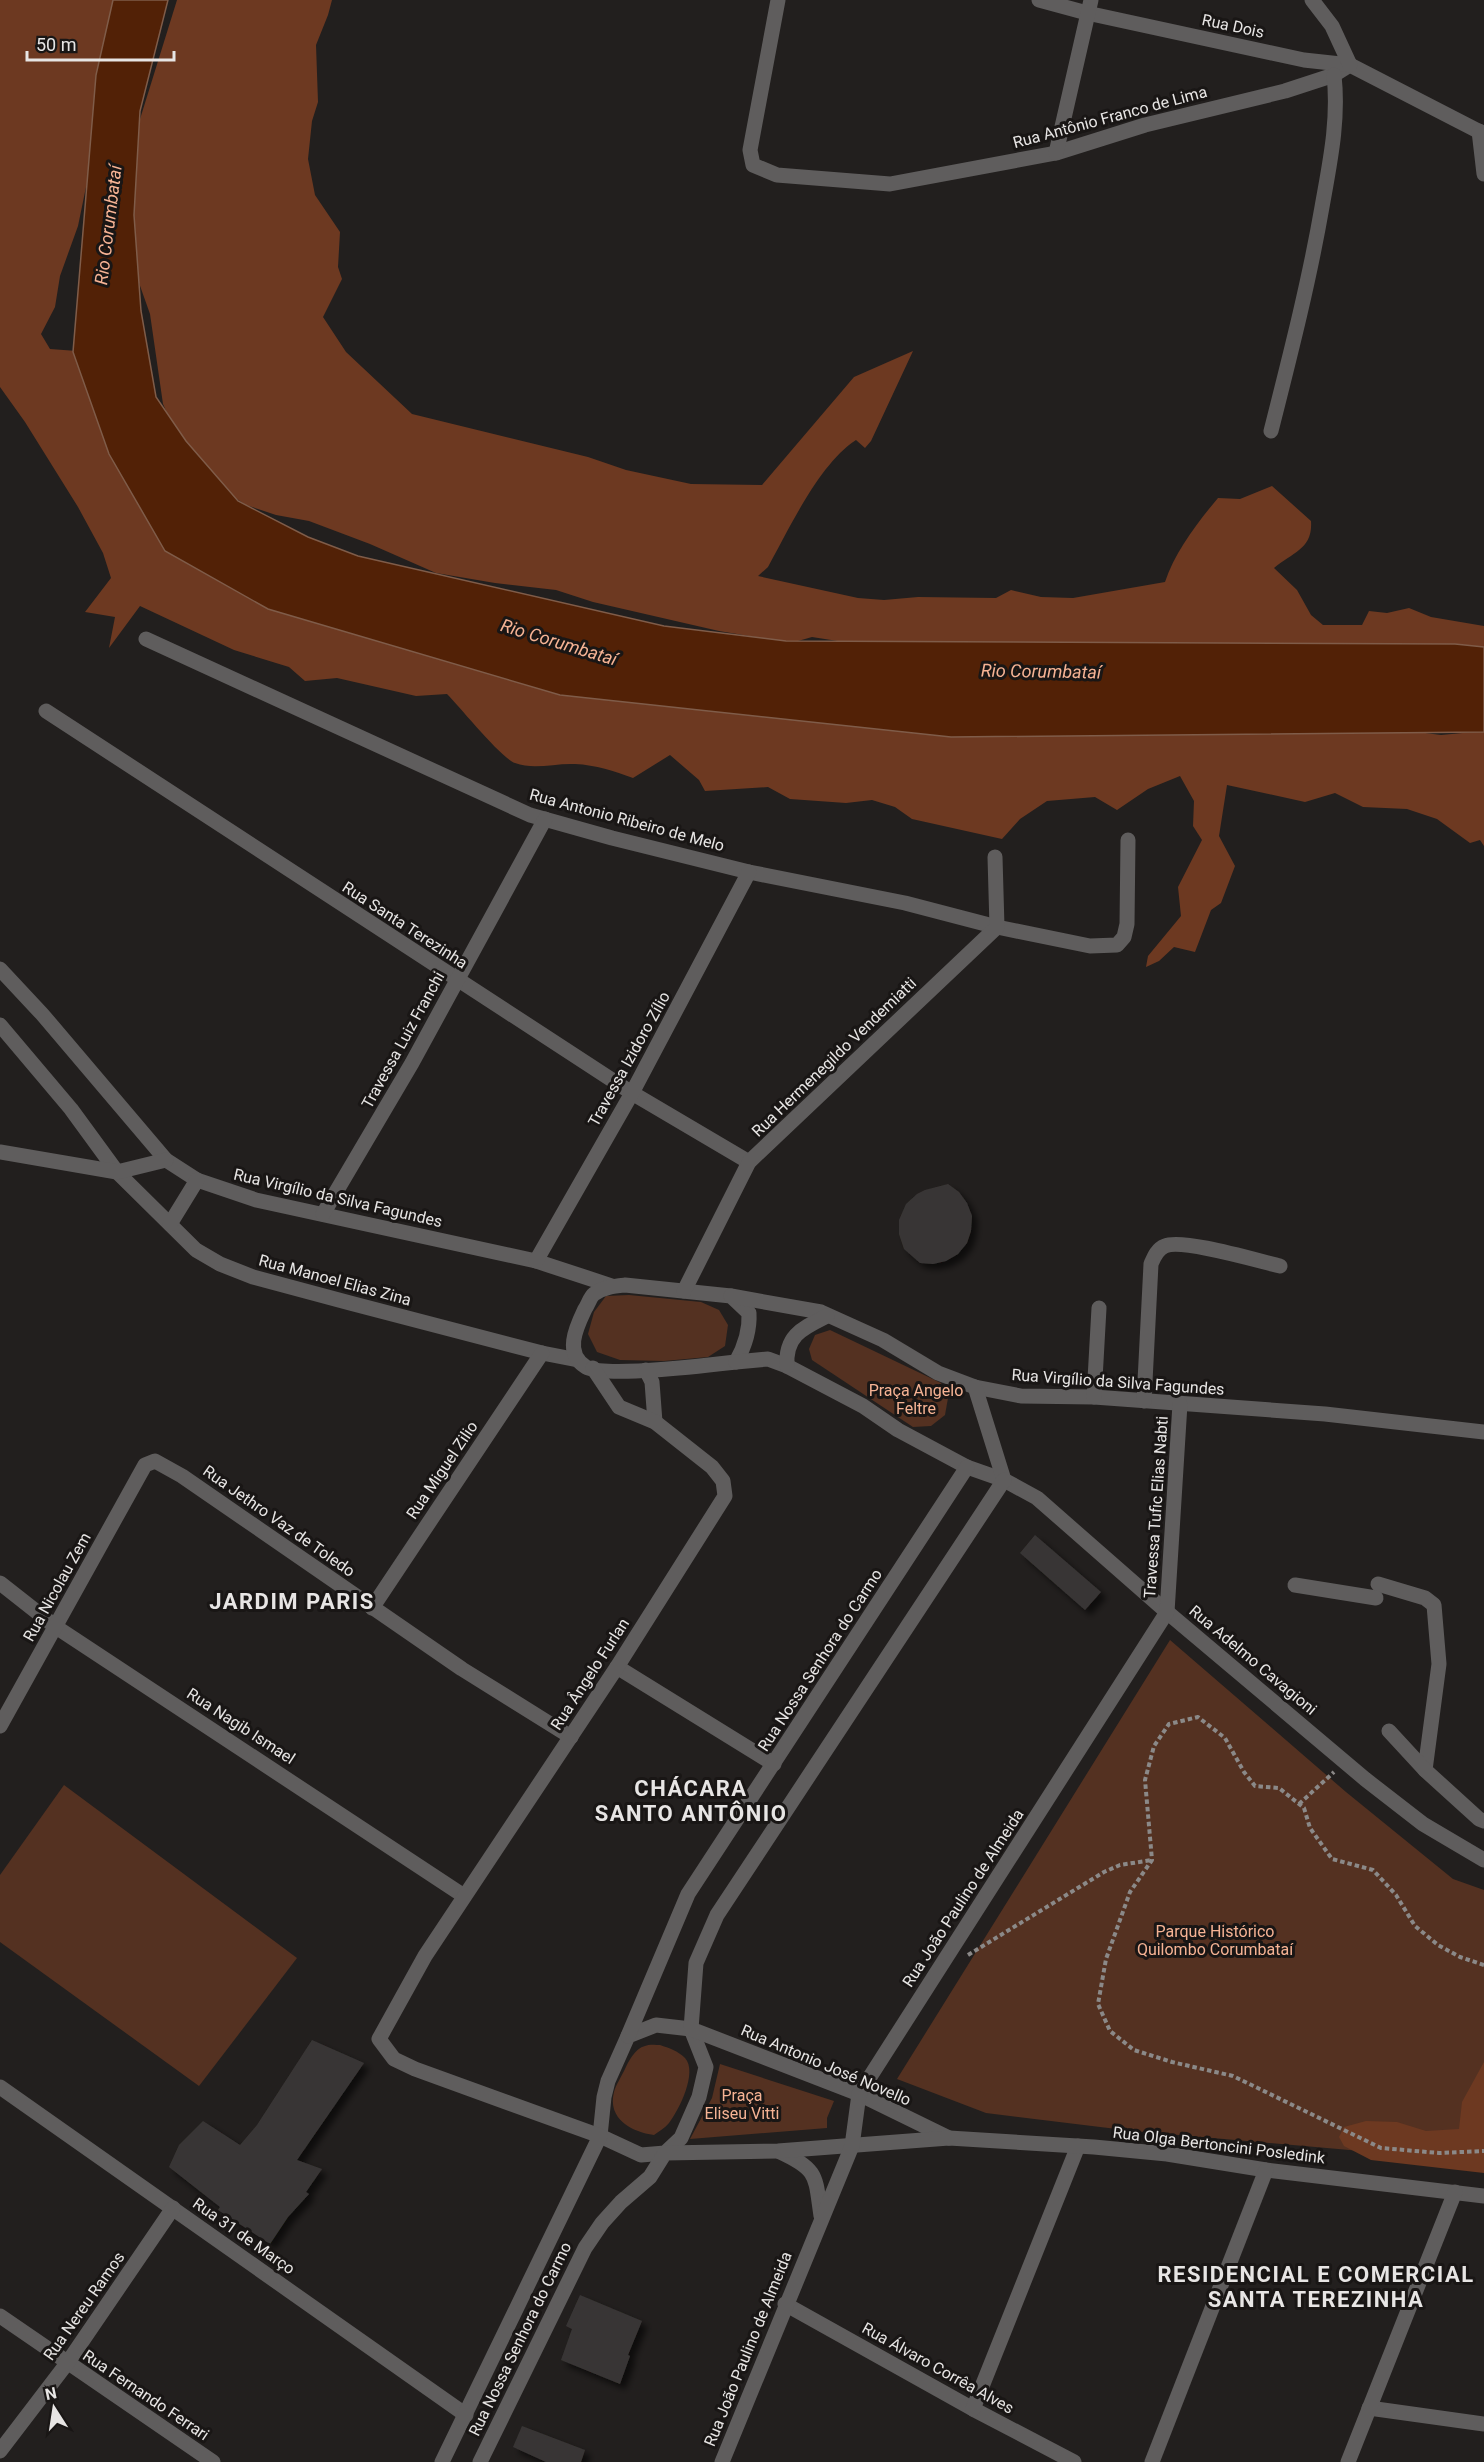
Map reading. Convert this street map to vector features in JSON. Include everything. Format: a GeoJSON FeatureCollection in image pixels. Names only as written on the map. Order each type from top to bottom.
{"type":"FeatureCollection","features":[{"type":"Feature","properties":{"kind":"street","name":"Rua Antônio Franco de Lima"},"geometry":{"type":"LineString","coordinates":[[778,0],[750,150],[753,165],[777,175],[890,184],[1056,153],[1145,125],[1286,92],[1334,75],[1350,65]]}},
{"type":"Feature","properties":{"kind":"street","name":"Rua Dois"},"geometry":{"type":"LineString","coordinates":[[1039,0],[1089,7],[1304,60],[1350,65]]}},
{"type":"Feature","properties":{"kind":"street"},"geometry":{"type":"LineString","coordinates":[[1312,0],[1332,26],[1350,65],[1481,133],[1484,174]]}},
{"type":"Feature","properties":{"kind":"street"},"geometry":{"type":"LineString","coordinates":[[1056,153],[1089,7]]}},
{"type":"Feature","properties":{"kind":"street"},"geometry":{"type":"LineString","coordinates":[[1271,431],[1309,281],[1330,165],[1337,105],[1334,75]]}},
{"type":"Feature","properties":{"kind":"street","name":"Rua Antonio Ribeiro de Melo"},"geometry":{"type":"LineString","coordinates":[[146,639],[327,724],[530,814],[612,838],[749,872],[906,903],[997,927],[1090,946],[1117,945],[1124,937],[1128,910],[1128,840]]}},
{"type":"Feature","properties":{"kind":"street","name":"Rua Santa Terezinha"},"geometry":{"type":"LineString","coordinates":[[46,711],[632,1093],[749,1162]]}},
{"type":"Feature","properties":{"kind":"street","name":"Travessa Luiz Franchi"},"geometry":{"type":"LineString","coordinates":[[322,1214],[412,1063],[546,819]]}},
{"type":"Feature","properties":{"kind":"street"},"geometry":{"type":"LineString","coordinates":[[995,857],[997,927]]}},
{"type":"Feature","properties":{"kind":"street","name":"Travessa Izidoro Zílio"},"geometry":{"type":"LineString","coordinates":[[536,1261],[632,1093],[749,872]]}},
{"type":"Feature","properties":{"kind":"street","name":"Rua Hermenegildo Vendemiatti"},"geometry":{"type":"LineString","coordinates":[[684,1291],[749,1162],[997,927]]}},
{"type":"Feature","properties":{"kind":"street","name":"Rua Virgílio da Silva Fagundes"},"geometry":{"type":"LineString","coordinates":[[0,969],[42,1014],[166,1160],[197,1180],[256,1200],[536,1261],[612,1286],[625,1285],[731,1296],[821,1312],[883,1340],[938,1372],[975,1387],[1021,1396],[1094,1397],[1325,1414],[1484,1432]]}},
{"type":"Feature","properties":{"kind":"street"},"geometry":{"type":"LineString","coordinates":[[0,1025],[71,1109],[117,1172]]}},
{"type":"Feature","properties":{"kind":"street"},"geometry":{"type":"LineString","coordinates":[[0,1152],[117,1172],[166,1160]]}},
{"type":"Feature","properties":{"kind":"street","name":"Rua Manoel Elias Zina"},"geometry":{"type":"LineString","coordinates":[[117,1172],[196,1250],[220,1264],[253,1277],[542,1353],[578,1360],[587,1368],[593,1368]]}},
{"type":"Feature","properties":{"kind":"street"},"geometry":{"type":"LineString","coordinates":[[170,1224],[197,1180]]}},
{"type":"Feature","properties":{"kind":"street"},"geometry":{"type":"LineString","coordinates":[[1144,1401],[1151,1264],[1161,1248],[1172,1244],[1209,1249],[1280,1266]]}},
{"type":"Feature","properties":{"kind":"street"},"geometry":{"type":"LineString","coordinates":[[578,1360],[573,1348],[574,1330],[593,1294],[612,1286]]}},
{"type":"Feature","properties":{"kind":"street"},"geometry":{"type":"LineString","coordinates":[[731,1296],[750,1313],[745,1347],[736,1362]]}},
{"type":"Feature","properties":{"kind":"street"},"geometry":{"type":"LineString","coordinates":[[1094,1397],[1099,1308]]}},
{"type":"Feature","properties":{"kind":"street"},"geometry":{"type":"LineString","coordinates":[[787,1366],[788,1349],[795,1335],[827,1316]]}},
{"type":"Feature","properties":{"kind":"street","name":"Rua Miguel Zilio"},"geometry":{"type":"LineString","coordinates":[[372,1608],[542,1353]]}},
{"type":"Feature","properties":{"kind":"street","name":"Rua Adelmo Cavagioni"},"geometry":{"type":"LineString","coordinates":[[593,1368],[614,1371],[646,1370],[768,1359],[787,1366],[863,1406],[898,1430],[967,1467],[1004,1480],[1037,1498],[1167,1612],[1365,1779],[1423,1824],[1484,1860]]}},
{"type":"Feature","properties":{"kind":"street"},"geometry":{"type":"LineString","coordinates":[[593,1368],[619,1407],[655,1422],[652,1382],[646,1370]]}},
{"type":"Feature","properties":{"kind":"street"},"geometry":{"type":"LineString","coordinates":[[665,2153],[681,2138],[704,2083],[706,2067],[691,2029],[696,1963],[717,1915],[1004,1480],[975,1387]]}},
{"type":"Feature","properties":{"kind":"street","name":"Travessa Tufic Elias Nabti"},"geometry":{"type":"LineString","coordinates":[[1167,1612],[1180,1404]]}},
{"type":"Feature","properties":{"kind":"street","name":"Rua Ângelo Furlan"},"geometry":{"type":"LineString","coordinates":[[600,2136],[394,2059],[379,2040],[390,2017],[464,1896],[617,1668],[725,1496],[723,1481],[712,1467],[655,1422]]}},
{"type":"Feature","properties":{"kind":"street","name":"Rua Jethro Vaz de Toledo"},"geometry":{"type":"LineString","coordinates":[[145,1465],[155,1461],[182,1476],[462,1669],[571,1737]]}},
{"type":"Feature","properties":{"kind":"street","name":"Rua Nicolau Zem"},"geometry":{"type":"LineString","coordinates":[[0,1726],[145,1465]]}},
{"type":"Feature","properties":{"kind":"street","name":"Rua Nossa Senhora do Carmo"},"geometry":{"type":"LineString","coordinates":[[628,2036],[688,1893],[967,1467]]}},
{"type":"Feature","properties":{"kind":"street","name":"Rua Nagib Ismael"},"geometry":{"type":"LineString","coordinates":[[0,1583],[56,1627],[464,1896]]}},
{"type":"Feature","properties":{"kind":"street"},"geometry":{"type":"LineString","coordinates":[[1295,1586],[1377,1591],[1425,1598],[1434,1605],[1439,1664],[1425,1770]]}},
{"type":"Feature","properties":{"kind":"street","name":"Rua João Paulino de Almeida"},"geometry":{"type":"LineString","coordinates":[[722,2462],[785,2304],[852,2146],[859,2094],[1167,1612]]}},
{"type":"Feature","properties":{"kind":"street"},"geometry":{"type":"LineString","coordinates":[[617,1668],[774,1764]]}},
{"type":"Feature","properties":{"kind":"street"},"geometry":{"type":"LineString","coordinates":[[1389,1731],[1425,1770],[1484,1821]]}},
{"type":"Feature","properties":{"kind":"street"},"geometry":{"type":"LineString","coordinates":[[691,2029],[656,2025],[628,2036],[608,2081],[600,2136],[641,2155],[778,2151],[950,2138]]}},
{"type":"Feature","properties":{"kind":"street","name":"Rua Antonio José Novello"},"geometry":{"type":"LineString","coordinates":[[691,2029],[859,2094],[950,2138]]}},
{"type":"Feature","properties":{"kind":"street","name":"Rua 31 de Março"},"geometry":{"type":"LineString","coordinates":[[0,2087],[466,2415]]}},
{"type":"Feature","properties":{"kind":"street","name":"Rua Nossa Senhora do Carmo"},"geometry":{"type":"LineString","coordinates":[[442,2462],[600,2136]]}},
{"type":"Feature","properties":{"kind":"street","name":"Rua Olga Bertoncini Posledink"},"geometry":{"type":"LineString","coordinates":[[950,2138],[1167,2154],[1266,2170],[1484,2196]]}},
{"type":"Feature","properties":{"kind":"street"},"geometry":{"type":"LineString","coordinates":[[973,2409],[1078,2146]]}},
{"type":"Feature","properties":{"kind":"street"},"geometry":{"type":"LineString","coordinates":[[778,2151],[802,2162],[815,2176],[821,2217]]}},
{"type":"Feature","properties":{"kind":"street","name":"Rua Nossa Senhora do Carmo"},"geometry":{"type":"LineString","coordinates":[[480,2462],[585,2248],[602,2223],[621,2202],[650,2177],[665,2153]]}},
{"type":"Feature","properties":{"kind":"street"},"geometry":{"type":"LineString","coordinates":[[1152,2462],[1266,2170]]}},
{"type":"Feature","properties":{"kind":"street"},"geometry":{"type":"LineString","coordinates":[[1347,2462],[1455,2192]]}},
{"type":"Feature","properties":{"kind":"street","name":"Rua Nereu Ramos"},"geometry":{"type":"LineString","coordinates":[[0,2451],[68,2362],[173,2208]]}},
{"type":"Feature","properties":{"kind":"street","name":"Rua Álvaro Corrêa Alves"},"geometry":{"type":"LineString","coordinates":[[785,2304],[973,2409],[1074,2462]]}},
{"type":"Feature","properties":{"kind":"street","name":"Rua Fernando Ferrari"},"geometry":{"type":"LineString","coordinates":[[0,2316],[213,2462]]}},
{"type":"Feature","properties":{"kind":"street"},"geometry":{"type":"LineString","coordinates":[[1369,2408],[1484,2424]]}},
{"type":"Feature","properties":{"kind":"path"},"geometry":{"type":"LineString","coordinates":[[1484,1965],[1460,1957],[1438,1945],[1415,1926],[1396,1895],[1373,1870],[1332,1859],[1310,1828],[1304,1808],[1279,1788],[1255,1786],[1244,1772],[1225,1738],[1198,1717],[1169,1724],[1154,1746],[1145,1780],[1152,1860],[1130,1893],[1106,1959],[1098,2004],[1110,2031],[1134,2050],[1172,2062],[1233,2076],[1381,2148],[1439,2153],[1484,2151]]}},
{"type":"Feature","properties":{"kind":"path"},"geometry":{"type":"LineString","coordinates":[[1299,1804],[1346,1761]]}},
{"type":"Feature","properties":{"kind":"path"},"geometry":{"type":"LineString","coordinates":[[965,1958],[1104,1872],[1120,1865],[1152,1860]]}},
{"type":"Feature","properties":{"kind":"green space"},"geometry":{"type":"Polygon","coordinates":[[[629,1295],[701,1302],[719,1310],[728,1325],[725,1346],[708,1357],[664,1361],[620,1360],[597,1352],[588,1334],[594,1312],[606,1296],[629,1295]]]}},
{"type":"Feature","properties":{"kind":"green space","name":"Praça Angelo Feltre"},"geometry":{"type":"Polygon","coordinates":[[[830,1330],[941,1383],[948,1398],[945,1415],[931,1426],[913,1427],[812,1360],[809,1349],[815,1335],[830,1330]]]}},
{"type":"Feature","properties":{"kind":"green space","name":"Parque Histórico Quilombo Corumbataí"},"geometry":{"type":"Polygon","coordinates":[[[1170,1640],[1346,1792],[1453,1879],[1484,1890],[1484,2160],[1474,2161],[1133,2131],[986,2113],[897,2079],[1170,1640]]]}},
{"type":"Feature","properties":{"kind":"green space"},"geometry":{"type":"Polygon","coordinates":[[[64,1785],[297,1958],[199,2086],[0,1942],[0,1875],[64,1785]]]}},
{"type":"Feature","properties":{"kind":"green space"},"geometry":{"type":"Polygon","coordinates":[[[647,2045],[660,2045],[685,2058],[689,2072],[686,2091],[678,2109],[667,2125],[654,2135],[637,2131],[623,2122],[614,2110],[613,2101],[616,2087],[635,2052],[647,2045]]]}},
{"type":"Feature","properties":{"kind":"green space","name":"Praça Eliseu Vitti"},"geometry":{"type":"Polygon","coordinates":[[[720,2064],[834,2101],[827,2118],[827,2128],[690,2139],[712,2098],[720,2064]]]}},
{"type":"Feature","properties":{"kind":"shaded area"},"geometry":{"type":"Polygon","coordinates":[[[0,0],[142,0],[110,123],[86,187],[78,226],[60,276],[55,307],[41,334],[50,349],[77,351],[281,588],[1441,735],[1484,731],[1484,846],[1480,840],[1470,843],[1437,819],[1407,809],[1363,807],[1335,793],[1305,802],[1227,785],[1219,836],[1235,866],[1221,903],[1211,910],[1195,952],[1174,947],[1159,961],[1146,967],[1148,956],[1181,916],[1178,887],[1202,840],[1193,826],[1194,801],[1180,776],[1148,789],[1117,810],[1095,797],[1047,801],[1020,819],[1002,839],[912,819],[895,807],[872,800],[846,803],[790,799],[768,787],[705,791],[699,780],[670,755],[633,778],[583,765],[522,765],[515,763],[500,752],[447,694],[416,696],[337,678],[305,681],[289,667],[234,650],[140,606],[109,648],[115,617],[85,612],[111,578],[103,553],[78,507],[25,422],[0,387],[0,0]]]}},
{"type":"Feature","properties":{"kind":"shaded area"},"geometry":{"type":"Polygon","coordinates":[[[177,0],[332,0],[316,45],[318,102],[312,121],[308,159],[315,195],[340,232],[338,267],[342,279],[323,317],[346,352],[412,414],[588,457],[626,470],[691,484],[762,485],[854,377],[913,351],[871,441],[865,448],[856,440],[830,465],[795,516],[768,567],[758,576],[858,598],[884,600],[918,597],[996,598],[1011,590],[1041,597],[1073,598],[1165,582],[1187,538],[1218,498],[1240,499],[1272,486],[1311,521],[1309,538],[1305,544],[1274,568],[1297,590],[1311,615],[1323,625],[1362,625],[1369,611],[1387,613],[1409,608],[1431,617],[1484,626],[1484,654],[844,642],[812,637],[791,643],[719,631],[593,602],[556,590],[436,573],[370,544],[309,521],[276,515],[246,505],[220,488],[181,444],[163,404],[150,314],[127,249],[136,132],[177,0]]]}},
{"type":"Feature","properties":{"kind":"shaded area"},"geometry":{"type":"Polygon","coordinates":[[[1484,2062],[1484,2173],[1371,2160],[1344,2146],[1339,2137],[1344,2127],[1366,2121],[1397,2122],[1426,2131],[1459,2129],[1462,2102],[1484,2062]]]}},
{"type":"Feature","properties":{"kind":"water","name":"Rio Corumbataí"},"geometry":{"type":"Polygon","coordinates":[[[113,0],[168,0],[140,111],[134,215],[141,311],[156,397],[186,441],[238,501],[308,537],[358,556],[664,626],[786,641],[1455,644],[1484,647],[1484,732],[951,737],[560,695],[268,609],[165,551],[109,454],[73,352],[96,75],[113,0]]]}},
{"type":"Feature","properties":{"kind":"building"},"geometry":{"type":"Polygon","coordinates":[[[948,1184],[959,1192],[972,1216],[967,1243],[958,1254],[946,1261],[933,1264],[920,1263],[904,1249],[899,1234],[899,1220],[906,1204],[917,1194],[948,1184]]]}},
{"type":"Feature","properties":{"kind":"building"},"geometry":{"type":"Polygon","coordinates":[[[1035,1535],[1101,1592],[1085,1610],[1020,1553],[1035,1535]]]}},
{"type":"Feature","properties":{"kind":"building"},"geometry":{"type":"Polygon","coordinates":[[[312,2040],[364,2063],[297,2160],[322,2169],[306,2192],[309,2194],[288,2217],[270,2244],[218,2210],[220,2207],[169,2167],[179,2145],[203,2121],[240,2145],[257,2125],[312,2040]]]}},
{"type":"Feature","properties":{"kind":"building"},"geometry":{"type":"Polygon","coordinates":[[[580,2295],[642,2321],[628,2355],[630,2356],[620,2384],[561,2360],[572,2329],[566,2326],[580,2295]]]}},
{"type":"Feature","properties":{"kind":"building"},"geometry":{"type":"Polygon","coordinates":[[[522,2426],[585,2450],[581,2462],[546,2462],[513,2447],[522,2426]]]}},
{"type":"Feature","properties":{"kind":"district","name":"JARDIM PARIS"},"geometry":{"type":"Point","coordinates":[292,1601]}},
{"type":"Feature","properties":{"kind":"district","name":"CHÁCARA SANTO ANTÔNIO"},"geometry":{"type":"Point","coordinates":[691,1800]}},
{"type":"Feature","properties":{"kind":"district","name":"RESIDENCIAL E COMERCIAL SANTA TEREZINHA"},"geometry":{"type":"Point","coordinates":[1316,2286]}}]}
